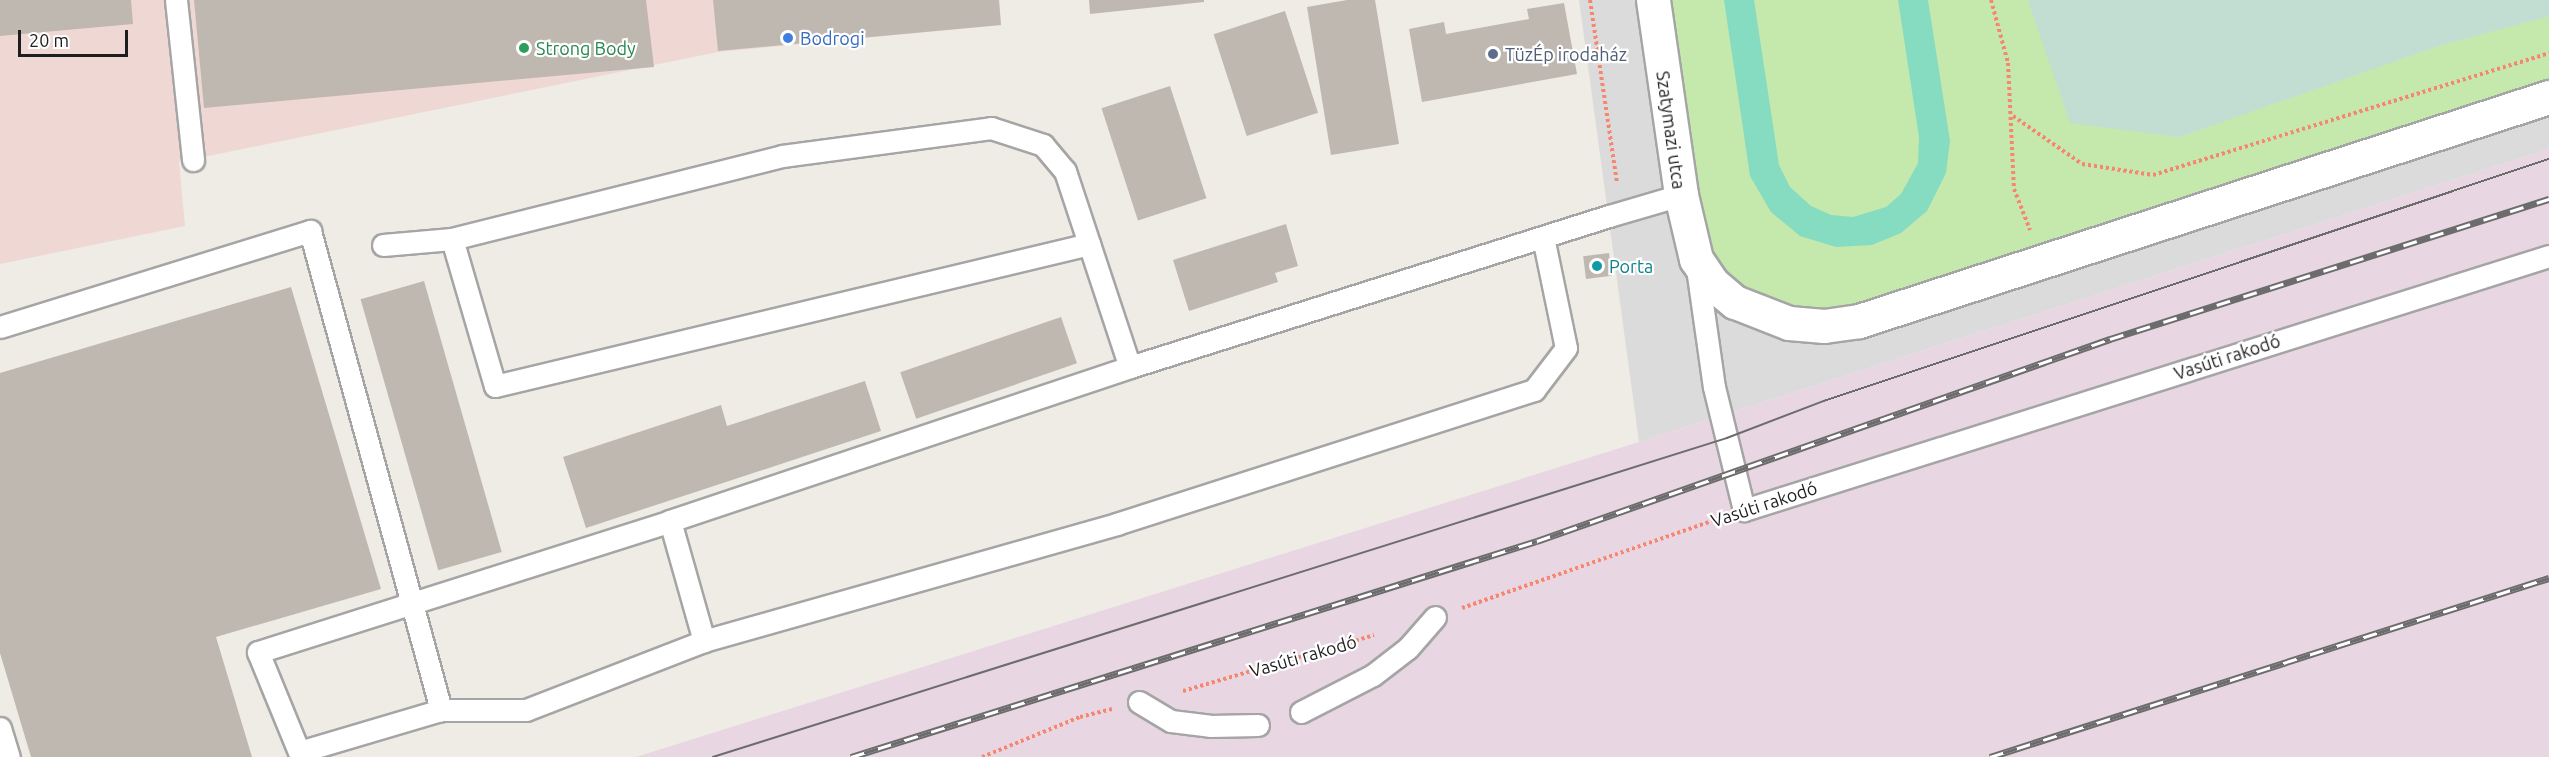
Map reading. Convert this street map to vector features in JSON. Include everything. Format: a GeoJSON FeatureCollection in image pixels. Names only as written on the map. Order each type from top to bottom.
{"type":"FeatureCollection","features":[{"type":"Feature","properties":{"kind":"street","name":"Szatymazi utca"},"geometry":{"type":"LineString","coordinates":[[1653,0],[1681,195],[1695,259]]}},
{"type":"Feature","properties":{"kind":"street"},"geometry":{"type":"LineString","coordinates":[[1695,259],[1712,284],[1734,302],[1789,323],[1824,326],[1859,321],[2549,97]]}},
{"type":"Feature","properties":{"kind":"lane"},"geometry":{"type":"LineString","coordinates":[[176,0],[193,160]]}},
{"type":"Feature","properties":{"kind":"lane"},"geometry":{"type":"LineString","coordinates":[[383,245],[452,239],[782,156],[991,129],[1043,145],[1065,171],[1130,367]]}},
{"type":"Feature","properties":{"kind":"lane"},"geometry":{"type":"LineString","coordinates":[[1543,237],[1566,348],[1534,390],[1117,524],[704,641],[526,710],[441,710],[297,754],[258,652],[670,521],[1130,367],[1543,237],[1681,195]]}},
{"type":"Feature","properties":{"kind":"lane"},"geometry":{"type":"LineString","coordinates":[[0,327],[310,231],[441,710]]}},
{"type":"Feature","properties":{"kind":"lane"},"geometry":{"type":"LineString","coordinates":[[452,239],[495,386],[1089,244]]}},
{"type":"Feature","properties":{"kind":"lane","name":"Vasúti rakodó"},"geometry":{"type":"LineString","coordinates":[[1744,510],[2549,256]]}},
{"type":"Feature","properties":{"kind":"lane"},"geometry":{"type":"LineString","coordinates":[[1695,259],[1714,387],[1744,510]]}},
{"type":"Feature","properties":{"kind":"lane"},"geometry":{"type":"LineString","coordinates":[[670,521],[704,641]]}},
{"type":"Feature","properties":{"kind":"lane"},"geometry":{"type":"LineString","coordinates":[[1301,712],[1373,675],[1408,648],[1435,617]]}},
{"type":"Feature","properties":{"kind":"lane"},"geometry":{"type":"LineString","coordinates":[[1139,702],[1171,721],[1210,726],[1258,724]]}},
{"type":"Feature","properties":{"kind":"lane"},"geometry":{"type":"LineString","coordinates":[[0,728],[9,757]]}},
{"type":"Feature","properties":{"kind":"path"},"geometry":{"type":"LineString","coordinates":[[1590,0],[1621,213]]}},
{"type":"Feature","properties":{"kind":"path"},"geometry":{"type":"LineString","coordinates":[[1991,0],[2008,63],[2013,116],[2014,189],[2042,261]]}},
{"type":"Feature","properties":{"kind":"path"},"geometry":{"type":"LineString","coordinates":[[2013,116],[2082,164],[2153,175],[2549,53]]}},
{"type":"Feature","properties":{"kind":"path","name":"Vasúti rakodó"},"geometry":{"type":"LineString","coordinates":[[1435,617],[1744,510]]}},
{"type":"Feature","properties":{"kind":"path","name":"Vasúti rakodó"},"geometry":{"type":"LineString","coordinates":[[982,757],[1080,717],[1378,634]]}},
{"type":"Feature","properties":{"kind":"shaded area"},"geometry":{"type":"Polygon","coordinates":[[[0,0],[999,0],[1001,25],[718,52],[179,162],[185,226],[0,264],[0,0]]]}},
{"type":"Feature","properties":{"kind":"shaded area"},"geometry":{"type":"Polygon","coordinates":[[[1579,0],[2549,0],[2549,149],[1639,442],[1579,0]]]}},
{"type":"Feature","properties":{"kind":"shaded area"},"geometry":{"type":"Polygon","coordinates":[[[2549,149],[2549,757],[636,757],[1639,442],[2549,149]]]}},
{"type":"Feature","properties":{"kind":"green space"},"geometry":{"type":"Polygon","coordinates":[[[1653,0],[2028,0],[2070,122],[2179,137],[2441,45],[2549,16],[2549,79],[2042,261],[1824,326],[1712,283],[1653,0]]]}},
{"type":"Feature","properties":{"kind":"green space"},"geometry":{"type":"Polygon","coordinates":[[[1724,0],[1754,0],[1779,165],[1790,187],[1811,206],[1831,215],[1853,217],[1886,207],[1901,194],[1918,163],[1919,137],[1898,0],[1928,0],[1950,141],[1946,173],[1927,211],[1901,233],[1872,245],[1836,247],[1800,236],[1771,212],[1750,176],[1724,0]]]}},
{"type":"Feature","properties":{"kind":"green space"},"geometry":{"type":"Polygon","coordinates":[[[2028,0],[2549,0],[2549,16],[2441,45],[2179,137],[2070,123],[2028,0]]]}},
{"type":"Feature","properties":{"kind":"building"},"geometry":{"type":"Polygon","coordinates":[[[0,0],[131,0],[133,24],[0,36],[0,0]]]}},
{"type":"Feature","properties":{"kind":"building"},"geometry":{"type":"Polygon","coordinates":[[[194,0],[646,0],[654,67],[204,108],[194,0]]]}},
{"type":"Feature","properties":{"kind":"building","name":"Bodrogi"},"geometry":{"type":"Polygon","coordinates":[[[713,0],[999,0],[1001,25],[718,51],[713,0]]]}},
{"type":"Feature","properties":{"kind":"building"},"geometry":{"type":"Polygon","coordinates":[[[1089,0],[1204,0],[1204,2],[1090,14],[1089,0]]]}},
{"type":"Feature","properties":{"kind":"building"},"geometry":{"type":"Polygon","coordinates":[[[1347,0],[1375,0],[1399,144],[1331,155],[1307,7],[1347,0]]]}},
{"type":"Feature","properties":{"kind":"building","name":"TüzÉp irodaház"},"geometry":{"type":"Polygon","coordinates":[[[1564,3],[1577,74],[1422,102],[1409,29],[1444,22],[1446,34],[1529,19],[1527,9],[1564,3]]]}},
{"type":"Feature","properties":{"kind":"building"},"geometry":{"type":"Polygon","coordinates":[[[1285,11],[1318,113],[1247,136],[1214,34],[1285,11]]]}},
{"type":"Feature","properties":{"kind":"building"},"geometry":{"type":"Polygon","coordinates":[[[1170,86],[1206,198],[1138,220],[1102,108],[1170,86]]]}},
{"type":"Feature","properties":{"kind":"building"},"geometry":{"type":"Polygon","coordinates":[[[1286,224],[1298,266],[1275,273],[1278,282],[1189,311],[1173,260],[1286,224]]]}},
{"type":"Feature","properties":{"kind":"building","name":"Porta"},"geometry":{"type":"Polygon","coordinates":[[[1609,253],[1612,276],[1586,279],[1583,256],[1609,253]]]}},
{"type":"Feature","properties":{"kind":"building"},"geometry":{"type":"Polygon","coordinates":[[[424,281],[502,552],[438,570],[361,299],[424,281]]]}},
{"type":"Feature","properties":{"kind":"building"},"geometry":{"type":"Polygon","coordinates":[[[291,287],[381,589],[216,637],[252,757],[31,757],[0,653],[0,373],[291,287]]]}},
{"type":"Feature","properties":{"kind":"building"},"geometry":{"type":"Polygon","coordinates":[[[1061,317],[1077,363],[916,419],[900,372],[1061,317]]]}},
{"type":"Feature","properties":{"kind":"building"},"geometry":{"type":"Polygon","coordinates":[[[865,381],[881,431],[586,528],[563,457],[721,405],[727,426],[865,381]]]}},
{"type":"Feature","properties":{"kind":"tram line"},"geometry":{"type":"LineString","coordinates":[[713,757],[1727,438],[1824,401],[2549,159]]}},
{"type":"Feature","properties":{"kind":"railway"},"geometry":{"type":"LineString","coordinates":[[851,757],[1537,541],[2110,339],[2549,199]]}},
{"type":"Feature","properties":{"kind":"railway"},"geometry":{"type":"LineString","coordinates":[[1990,757],[2549,578]]}},
{"type":"Feature","properties":{"kind":"place","name":"Bodrogi"},"geometry":{"type":"Point","coordinates":[788,38]}},
{"type":"Feature","properties":{"kind":"place","name":"Strong Body"},"geometry":{"type":"Point","coordinates":[524,48]}},
{"type":"Feature","properties":{"kind":"place","name":"TüzÉp irodaház"},"geometry":{"type":"Point","coordinates":[1493,54]}},
{"type":"Feature","properties":{"kind":"place","name":"Porta"},"geometry":{"type":"Point","coordinates":[1597,266]}}]}
